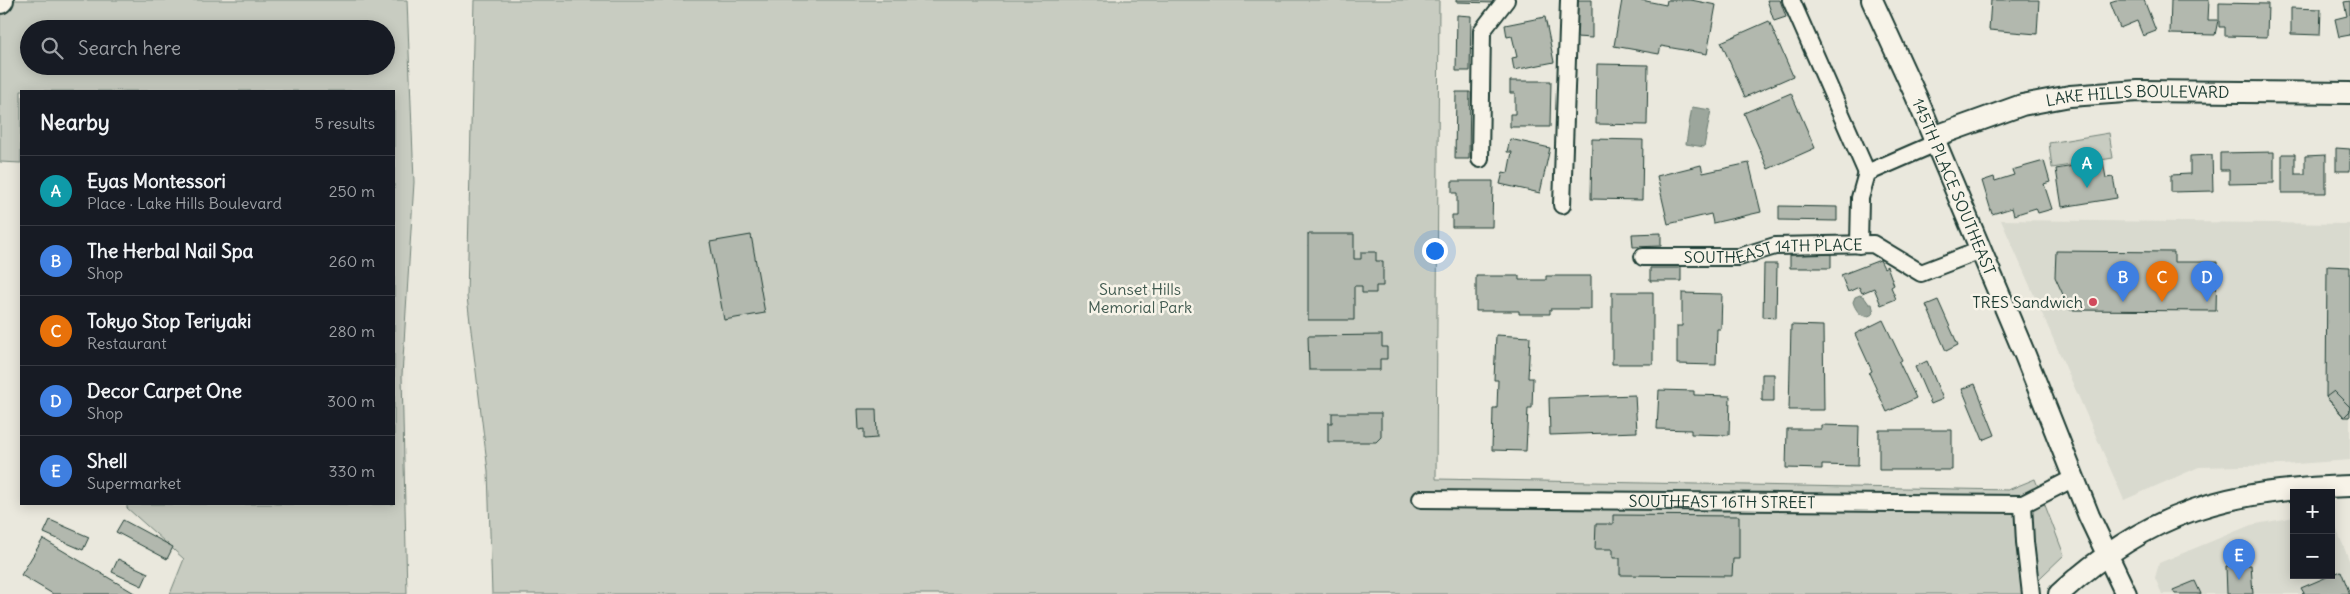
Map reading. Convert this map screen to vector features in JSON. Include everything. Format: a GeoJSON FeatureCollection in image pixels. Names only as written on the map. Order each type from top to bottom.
{"type":"FeatureCollection","features":[{"type":"Feature","properties":{"kind":"street"},"geometry":{"type":"LineString","coordinates":[[1480,159],[1482,31],[1506,0]]}},
{"type":"Feature","properties":{"kind":"street"},"geometry":{"type":"LineString","coordinates":[[1562,205],[1569,0]]}},
{"type":"Feature","properties":{"kind":"street"},"geometry":{"type":"LineString","coordinates":[[1791,0],[1867,173],[1860,198],[1860,245]]}},
{"type":"Feature","properties":{"kind":"street","name":"145TH PLACE SOUTHEAST"},"geometry":{"type":"LineString","coordinates":[[1872,0],[1981,250],[2074,478],[2126,594]]}},
{"type":"Feature","properties":{"kind":"street","name":"LAKE HILLS BOULEVARD"},"geometry":{"type":"LineString","coordinates":[[1934,140],[2022,105],[2070,96],[2138,91],[2350,93]]}},
{"type":"Feature","properties":{"kind":"street"},"geometry":{"type":"LineString","coordinates":[[1867,173],[1934,140]]}},
{"type":"Feature","properties":{"kind":"street","name":"SOUTHEAST 14TH PLACE"},"geometry":{"type":"LineString","coordinates":[[1643,257],[1739,258],[1775,246],[1873,244],[1921,273],[1981,250]]}},
{"type":"Feature","properties":{"kind":"street"},"geometry":{"type":"LineString","coordinates":[[2030,594],[2023,504],[2074,478]]}},
{"type":"Feature","properties":{"kind":"street"},"geometry":{"type":"LineString","coordinates":[[2059,594],[2131,538],[2170,518],[2219,500],[2304,487],[2350,486]]}},
{"type":"Feature","properties":{"kind":"street","name":"SOUTHEAST 16TH STREET"},"geometry":{"type":"LineString","coordinates":[[1421,499],[2023,504]]}},
{"type":"Feature","properties":{"kind":"shaded area"},"geometry":{"type":"Polygon","coordinates":[[[1692,107],[1711,110],[1704,147],[1686,144],[1692,107]]]}},
{"type":"Feature","properties":{"kind":"shaded area"},"geometry":{"type":"Polygon","coordinates":[[[2001,220],[2350,224],[2350,460],[2283,465],[2199,467],[2124,500],[2001,220]]]}},
{"type":"Feature","properties":{"kind":"shaded area"},"geometry":{"type":"Polygon","coordinates":[[[1860,295],[1869,304],[1872,304],[1874,313],[1864,316],[1858,312],[1853,302],[1855,297],[1860,295]]]}},
{"type":"Feature","properties":{"kind":"shaded area"},"geometry":{"type":"Polygon","coordinates":[[[2290,518],[2290,579],[2335,579],[2335,526],[2350,562],[2350,594],[2162,594],[2155,578],[2159,563],[2251,525],[2290,518]]]}},
{"type":"Feature","properties":{"kind":"green space"},"geometry":{"type":"Polygon","coordinates":[[[14,0],[407,0],[414,182],[402,375],[407,594],[170,594],[184,559],[127,508],[127,505],[395,505],[395,90],[20,90],[20,163],[0,162],[0,16],[14,0]]]}},
{"type":"Feature","properties":{"kind":"green space","name":"Sunset Hills Memorial Park"},"geometry":{"type":"Polygon","coordinates":[[[474,0],[1439,0],[1436,479],[2008,490],[2035,479],[2064,555],[2023,594],[492,594],[488,471],[467,297],[474,0]]]}},
{"type":"Feature","properties":{"kind":"green space"},"geometry":{"type":"Polygon","coordinates":[[[2109,133],[2113,158],[2052,168],[2049,143],[2109,133]]]}},
{"type":"Feature","properties":{"kind":"building"},"geometry":{"type":"Polygon","coordinates":[[[1456,0],[1496,0],[1496,3],[1456,2],[1456,0]]]}},
{"type":"Feature","properties":{"kind":"building"},"geometry":{"type":"Polygon","coordinates":[[[1576,0],[1592,0],[1592,38],[1576,37],[1576,0]]]}},
{"type":"Feature","properties":{"kind":"building"},"geometry":{"type":"Polygon","coordinates":[[[1622,0],[1641,0],[1666,5],[1667,0],[1691,0],[1716,5],[1707,54],[1661,46],[1659,54],[1614,46],[1622,0]]]}},
{"type":"Feature","properties":{"kind":"building"},"geometry":{"type":"Polygon","coordinates":[[[1767,0],[1780,0],[1786,17],[1774,21],[1767,0]]]}},
{"type":"Feature","properties":{"kind":"building"},"geometry":{"type":"Polygon","coordinates":[[[1991,0],[2039,0],[2037,34],[1989,30],[1991,0]]]}},
{"type":"Feature","properties":{"kind":"building"},"geometry":{"type":"Polygon","coordinates":[[[2116,0],[2144,0],[2156,31],[2143,36],[2137,21],[2120,28],[2110,2],[2116,0]]]}},
{"type":"Feature","properties":{"kind":"building"},"geometry":{"type":"Polygon","coordinates":[[[2171,0],[2209,0],[2208,20],[2218,20],[2215,35],[2170,34],[2171,0]]]}},
{"type":"Feature","properties":{"kind":"building"},"geometry":{"type":"Polygon","coordinates":[[[2350,1],[2350,35],[2339,37],[2335,19],[2347,16],[2344,2],[2350,1]]]}},
{"type":"Feature","properties":{"kind":"building"},"geometry":{"type":"Polygon","coordinates":[[[2219,3],[2268,4],[2267,37],[2225,36],[2225,27],[2219,27],[2219,3]]]}},
{"type":"Feature","properties":{"kind":"building"},"geometry":{"type":"Polygon","coordinates":[[[2291,8],[2321,9],[2320,35],[2291,34],[2291,8]]]}},
{"type":"Feature","properties":{"kind":"building"},"geometry":{"type":"Polygon","coordinates":[[[1457,15],[1471,16],[1470,71],[1456,71],[1457,15]]]}},
{"type":"Feature","properties":{"kind":"building"},"geometry":{"type":"Polygon","coordinates":[[[1545,17],[1554,62],[1514,70],[1512,58],[1517,57],[1512,36],[1507,37],[1505,25],[1545,17]]]}},
{"type":"Feature","properties":{"kind":"building"},"geometry":{"type":"Polygon","coordinates":[[[1769,21],[1793,76],[1745,97],[1721,42],[1769,21]]]}},
{"type":"Feature","properties":{"kind":"building"},"geometry":{"type":"Polygon","coordinates":[[[1597,64],[1648,65],[1647,125],[1596,124],[1597,64]]]}},
{"type":"Feature","properties":{"kind":"building"},"geometry":{"type":"Polygon","coordinates":[[[1510,81],[1551,81],[1550,127],[1510,127],[1510,114],[1515,114],[1515,93],[1510,93],[1510,81]]]}},
{"type":"Feature","properties":{"kind":"building"},"geometry":{"type":"Polygon","coordinates":[[[1456,92],[1470,92],[1469,159],[1455,159],[1456,92]]]}},
{"type":"Feature","properties":{"kind":"building"},"geometry":{"type":"Polygon","coordinates":[[[1791,93],[1815,148],[1768,169],[1744,113],[1791,93]]]}},
{"type":"Feature","properties":{"kind":"building"},"geometry":{"type":"Polygon","coordinates":[[[1510,139],[1550,148],[1540,193],[1500,184],[1503,172],[1508,173],[1512,152],[1507,152],[1510,139]]]}},
{"type":"Feature","properties":{"kind":"building"},"geometry":{"type":"Polygon","coordinates":[[[1592,139],[1643,140],[1642,200],[1591,199],[1592,139]]]}},
{"type":"Feature","properties":{"kind":"building"},"geometry":{"type":"Polygon","coordinates":[[[2336,148],[2350,149],[2350,171],[2336,171],[2336,148]]]}},
{"type":"Feature","properties":{"kind":"building"},"geometry":{"type":"Polygon","coordinates":[[[2274,152],[2274,183],[2229,184],[2229,170],[2220,170],[2220,153],[2274,152]]]}},
{"type":"Feature","properties":{"kind":"building"},"geometry":{"type":"Polygon","coordinates":[[[2282,154],[2295,154],[2295,174],[2305,174],[2305,156],[2326,155],[2326,193],[2282,193],[2282,154]]]}},
{"type":"Feature","properties":{"kind":"building"},"geometry":{"type":"Polygon","coordinates":[[[2212,155],[2213,191],[2171,192],[2171,175],[2190,174],[2190,156],[2212,155]]]}},
{"type":"Feature","properties":{"kind":"building"},"geometry":{"type":"Polygon","coordinates":[[[2044,161],[2050,182],[2044,184],[2052,209],[2038,213],[2036,208],[2014,215],[2012,208],[1992,214],[1982,181],[1994,177],[1995,181],[2014,175],[2012,170],[2044,161]]]}},
{"type":"Feature","properties":{"kind":"building"},"geometry":{"type":"Polygon","coordinates":[[[2103,161],[2106,178],[2113,177],[2117,198],[2062,207],[2056,169],[2103,161]]]}},
{"type":"Feature","properties":{"kind":"building"},"geometry":{"type":"Polygon","coordinates":[[[1749,163],[1761,212],[1713,223],[1711,214],[1668,224],[1657,176],[1701,165],[1703,173],[1749,163]]]}},
{"type":"Feature","properties":{"kind":"building"},"geometry":{"type":"Polygon","coordinates":[[[1452,181],[1493,181],[1492,227],[1452,227],[1452,215],[1457,215],[1457,193],[1452,193],[1452,181]]]}},
{"type":"Feature","properties":{"kind":"building"},"geometry":{"type":"Polygon","coordinates":[[[1779,206],[1837,207],[1837,221],[1779,220],[1779,206]]]}},
{"type":"Feature","properties":{"kind":"building"},"geometry":{"type":"Polygon","coordinates":[[[1661,233],[1661,246],[1633,247],[1632,234],[1661,233]]]}},
{"type":"Feature","properties":{"kind":"building"},"geometry":{"type":"Polygon","coordinates":[[[1308,234],[1354,234],[1354,259],[1361,259],[1361,252],[1376,252],[1376,261],[1383,261],[1383,286],[1376,286],[1376,293],[1362,293],[1362,286],[1354,286],[1354,320],[1308,320],[1308,234]]]}},
{"type":"Feature","properties":{"kind":"building"},"geometry":{"type":"Polygon","coordinates":[[[751,235],[765,313],[724,320],[710,242],[751,235]]]}},
{"type":"Feature","properties":{"kind":"building"},"geometry":{"type":"Polygon","coordinates":[[[2056,251],[2174,252],[2174,262],[2217,262],[2216,311],[2070,310],[2055,277],[2056,251]]]}},
{"type":"Feature","properties":{"kind":"building"},"geometry":{"type":"Polygon","coordinates":[[[1831,254],[1831,268],[1790,268],[1790,255],[1831,254]]]}},
{"type":"Feature","properties":{"kind":"building"},"geometry":{"type":"Polygon","coordinates":[[[1880,260],[1884,268],[1887,266],[1894,285],[1891,287],[1896,299],[1881,305],[1874,288],[1862,293],[1859,287],[1848,292],[1841,275],[1880,260]]]}},
{"type":"Feature","properties":{"kind":"building"},"geometry":{"type":"Polygon","coordinates":[[[1764,264],[1777,264],[1776,318],[1763,317],[1764,264]]]}},
{"type":"Feature","properties":{"kind":"building"},"geometry":{"type":"Polygon","coordinates":[[[2327,266],[2350,267],[2350,417],[2344,417],[2326,397],[2327,266]]]}},
{"type":"Feature","properties":{"kind":"building"},"geometry":{"type":"Polygon","coordinates":[[[1650,268],[1681,268],[1681,281],[1650,281],[1650,268]]]}},
{"type":"Feature","properties":{"kind":"building"},"geometry":{"type":"Polygon","coordinates":[[[1476,276],[1519,276],[1519,280],[1546,280],[1546,276],[1591,276],[1591,309],[1550,309],[1550,314],[1519,314],[1519,311],[1476,311],[1476,276]]]}},
{"type":"Feature","properties":{"kind":"building"},"geometry":{"type":"Polygon","coordinates":[[[1612,292],[1653,292],[1653,364],[1612,364],[1612,292]]]}},
{"type":"Feature","properties":{"kind":"building"},"geometry":{"type":"Polygon","coordinates":[[[1682,293],[1722,294],[1721,329],[1717,329],[1716,365],[1677,364],[1677,326],[1682,326],[1682,293]]]}},
{"type":"Feature","properties":{"kind":"building"},"geometry":{"type":"Polygon","coordinates":[[[1938,300],[1958,345],[1946,351],[1926,305],[1938,300]]]}},
{"type":"Feature","properties":{"kind":"building"},"geometry":{"type":"Polygon","coordinates":[[[1883,320],[1902,360],[1899,362],[1916,398],[1887,412],[1869,373],[1872,371],[1855,334],[1883,320]]]}},
{"type":"Feature","properties":{"kind":"building"},"geometry":{"type":"Polygon","coordinates":[[[1791,325],[1823,326],[1824,410],[1789,410],[1791,325]]]}},
{"type":"Feature","properties":{"kind":"building"},"geometry":{"type":"Polygon","coordinates":[[[1382,335],[1382,347],[1387,347],[1387,359],[1380,359],[1380,370],[1309,370],[1308,336],[1382,335]]]}},
{"type":"Feature","properties":{"kind":"building"},"geometry":{"type":"Polygon","coordinates":[[[1496,335],[1530,337],[1528,378],[1533,378],[1532,408],[1528,408],[1526,451],[1492,450],[1493,408],[1497,408],[1498,380],[1494,380],[1496,335]]]}},
{"type":"Feature","properties":{"kind":"building"},"geometry":{"type":"Polygon","coordinates":[[[1927,361],[1943,399],[1931,404],[1915,367],[1927,361]]]}},
{"type":"Feature","properties":{"kind":"building"},"geometry":{"type":"Polygon","coordinates":[[[1762,374],[1774,374],[1774,401],[1762,401],[1762,374]]]}},
{"type":"Feature","properties":{"kind":"building"},"geometry":{"type":"Polygon","coordinates":[[[1975,384],[1995,435],[1983,440],[1962,389],[1975,384]]]}},
{"type":"Feature","properties":{"kind":"building"},"geometry":{"type":"Polygon","coordinates":[[[1659,390],[1694,391],[1694,395],[1730,396],[1729,435],[1691,434],[1691,430],[1657,429],[1659,390]]]}},
{"type":"Feature","properties":{"kind":"building"},"geometry":{"type":"Polygon","coordinates":[[[2334,391],[2350,407],[2350,411],[2344,417],[2326,397],[2334,391]]]}},
{"type":"Feature","properties":{"kind":"building"},"geometry":{"type":"Polygon","coordinates":[[[1635,395],[1637,432],[1550,435],[1549,398],[1635,395]]]}},
{"type":"Feature","properties":{"kind":"building"},"geometry":{"type":"Polygon","coordinates":[[[858,409],[876,409],[877,438],[864,439],[864,429],[859,430],[858,409]]]}},
{"type":"Feature","properties":{"kind":"building"},"geometry":{"type":"Polygon","coordinates":[[[1332,413],[1381,413],[1381,437],[1376,442],[1328,442],[1328,423],[1332,423],[1332,413]]]}},
{"type":"Feature","properties":{"kind":"building"},"geometry":{"type":"Polygon","coordinates":[[[1821,425],[1859,426],[1858,466],[1822,465],[1822,469],[1786,468],[1787,429],[1821,429],[1821,425]]]}},
{"type":"Feature","properties":{"kind":"building"},"geometry":{"type":"Polygon","coordinates":[[[1879,430],[1952,430],[1952,470],[1879,470],[1879,430]]]}},
{"type":"Feature","properties":{"kind":"building"},"geometry":{"type":"Polygon","coordinates":[[[1613,515],[1739,516],[1739,559],[1733,559],[1732,576],[1620,575],[1620,558],[1613,558],[1613,549],[1595,549],[1596,524],[1613,524],[1613,515]]]}},
{"type":"Feature","properties":{"kind":"building"},"geometry":{"type":"Polygon","coordinates":[[[50,520],[89,537],[83,550],[44,533],[50,520]]]}},
{"type":"Feature","properties":{"kind":"building"},"geometry":{"type":"Polygon","coordinates":[[[123,520],[173,547],[167,559],[116,532],[123,520]]]}},
{"type":"Feature","properties":{"kind":"building"},"geometry":{"type":"Polygon","coordinates":[[[43,539],[136,594],[53,594],[21,575],[43,539]]]}},
{"type":"Feature","properties":{"kind":"building"},"geometry":{"type":"Polygon","coordinates":[[[118,559],[148,573],[142,586],[112,572],[118,559]]]}},
{"type":"Feature","properties":{"kind":"building"},"geometry":{"type":"Polygon","coordinates":[[[2251,565],[2253,594],[2227,594],[2226,566],[2251,565]]]}},
{"type":"Feature","properties":{"kind":"building"},"geometry":{"type":"Polygon","coordinates":[[[2341,571],[2350,594],[2302,594],[2304,593],[2301,588],[2322,579],[2335,579],[2335,574],[2341,571]]]}},
{"type":"Feature","properties":{"kind":"building"},"geometry":{"type":"Polygon","coordinates":[[[2195,581],[2201,594],[2175,594],[2173,590],[2195,581]]]}},
{"type":"Feature","properties":{"kind":"place","name":"Eyas Montessori"},"geometry":{"type":"Point","coordinates":[2087,188]}},
{"type":"Feature","properties":{"kind":"place","name":"TRES Sandwich"},"geometry":{"type":"Point","coordinates":[2093,302]}},
{"type":"Feature","properties":{"kind":"place","name":"The Herbal Nail Spa"},"geometry":{"type":"Point","coordinates":[2123,302]}},
{"type":"Feature","properties":{"kind":"place","name":"Tokyo Stop Teriyaki"},"geometry":{"type":"Point","coordinates":[2162,302]}},
{"type":"Feature","properties":{"kind":"place","name":"Decor Carpet One"},"geometry":{"type":"Point","coordinates":[2207,302]}},
{"type":"Feature","properties":{"kind":"place","name":"Shell"},"geometry":{"type":"Point","coordinates":[2239,580]}}]}
